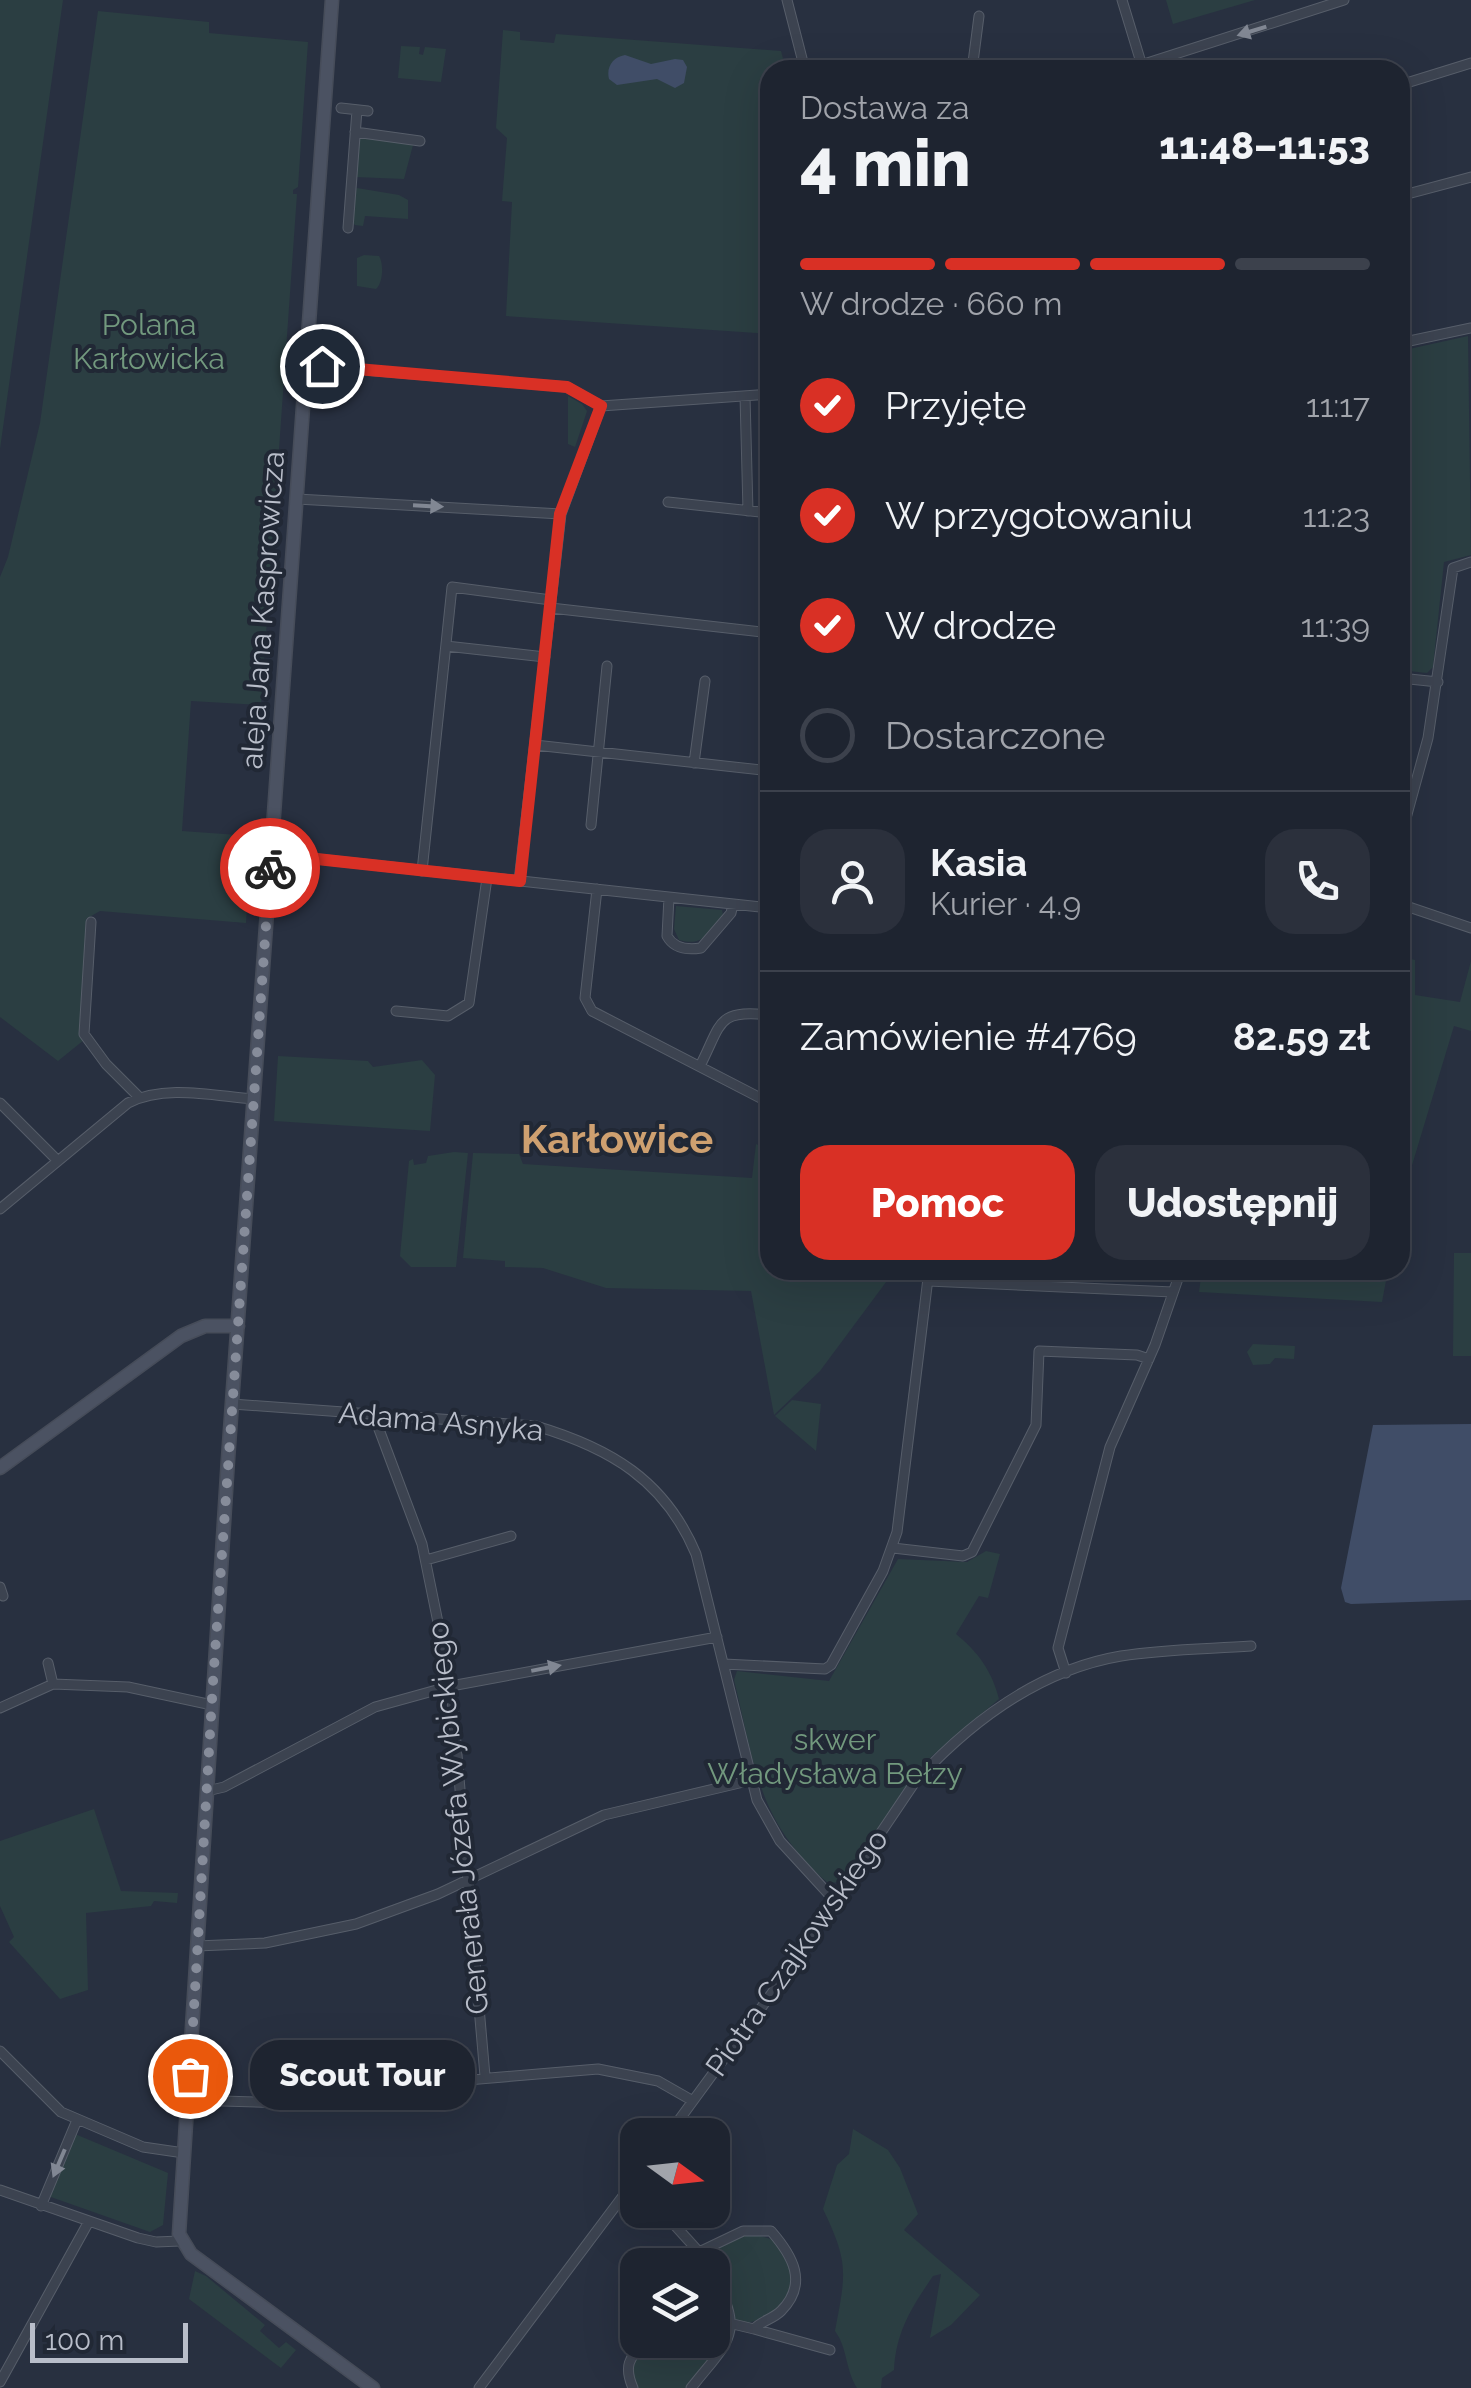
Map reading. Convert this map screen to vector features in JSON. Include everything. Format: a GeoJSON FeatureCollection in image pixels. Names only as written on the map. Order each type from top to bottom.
{"type":"FeatureCollection","features":[{"type":"Feature","properties":{"kind":"street","name":"aleja Jana Kasprowicza"},"geometry":{"type":"LineString","coordinates":[[180,2240],[232,1404],[332,0]]}},
{"type":"Feature","properties":{"kind":"street"},"geometry":{"type":"LineString","coordinates":[[788,0],[803,60]]}},
{"type":"Feature","properties":{"kind":"street"},"geometry":{"type":"LineString","coordinates":[[1122,0],[1140,60]]}},
{"type":"Feature","properties":{"kind":"street"},"geometry":{"type":"LineString","coordinates":[[1166,60],[1344,0]]}},
{"type":"Feature","properties":{"kind":"street"},"geometry":{"type":"LineString","coordinates":[[973,60],[979,16]]}},
{"type":"Feature","properties":{"kind":"street"},"geometry":{"type":"LineString","coordinates":[[1410,81],[1471,64]]}},
{"type":"Feature","properties":{"kind":"street"},"geometry":{"type":"LineString","coordinates":[[341,108],[368,111]]}},
{"type":"Feature","properties":{"kind":"street"},"geometry":{"type":"LineString","coordinates":[[348,228],[356,110]]}},
{"type":"Feature","properties":{"kind":"street"},"geometry":{"type":"LineString","coordinates":[[355,132],[420,141]]}},
{"type":"Feature","properties":{"kind":"street"},"geometry":{"type":"LineString","coordinates":[[1410,193],[1471,176]]}},
{"type":"Feature","properties":{"kind":"street"},"geometry":{"type":"LineString","coordinates":[[1410,341],[1471,328]]}},
{"type":"Feature","properties":{"kind":"street"},"geometry":{"type":"LineString","coordinates":[[306,365],[567,387],[601,406],[760,395]]}},
{"type":"Feature","properties":{"kind":"street"},"geometry":{"type":"LineString","coordinates":[[745,396],[748,511]]}},
{"type":"Feature","properties":{"kind":"street"},"geometry":{"type":"LineString","coordinates":[[520,881],[560,514],[601,406]]}},
{"type":"Feature","properties":{"kind":"street"},"geometry":{"type":"LineString","coordinates":[[297,499],[560,514]]}},
{"type":"Feature","properties":{"kind":"street"},"geometry":{"type":"LineString","coordinates":[[668,502],[760,512]]}},
{"type":"Feature","properties":{"kind":"street"},"geometry":{"type":"LineString","coordinates":[[1410,804],[1428,738],[1453,568],[1471,562]]}},
{"type":"Feature","properties":{"kind":"street"},"geometry":{"type":"LineString","coordinates":[[422,870],[452,587],[760,632]]}},
{"type":"Feature","properties":{"kind":"street"},"geometry":{"type":"LineString","coordinates":[[446,646],[545,657]]}},
{"type":"Feature","properties":{"kind":"street"},"geometry":{"type":"LineString","coordinates":[[592,825],[608,666]]}},
{"type":"Feature","properties":{"kind":"street"},"geometry":{"type":"LineString","coordinates":[[1410,679],[1438,682]]}},
{"type":"Feature","properties":{"kind":"street"},"geometry":{"type":"LineString","coordinates":[[694,763],[704,681]]}},
{"type":"Feature","properties":{"kind":"street"},"geometry":{"type":"LineString","coordinates":[[535,745],[760,770]]}},
{"type":"Feature","properties":{"kind":"street"},"geometry":{"type":"LineString","coordinates":[[271,854],[760,907]]}},
{"type":"Feature","properties":{"kind":"street"},"geometry":{"type":"LineString","coordinates":[[396,1010],[448,1016],[469,1003],[487,878]]}},
{"type":"Feature","properties":{"kind":"street"},"geometry":{"type":"LineString","coordinates":[[597,889],[585,998],[592,1010],[760,1097]]}},
{"type":"Feature","properties":{"kind":"street"},"geometry":{"type":"LineString","coordinates":[[669,897],[667,936],[675,946],[692,949],[701,948],[731,913],[733,904]]}},
{"type":"Feature","properties":{"kind":"street"},"geometry":{"type":"LineString","coordinates":[[1410,907],[1471,928]]}},
{"type":"Feature","properties":{"kind":"street"},"geometry":{"type":"LineString","coordinates":[[91,922],[84,1034],[139,1098]]}},
{"type":"Feature","properties":{"kind":"street"},"geometry":{"type":"LineString","coordinates":[[700,1066],[723,1020],[739,1012],[760,1014]]}},
{"type":"Feature","properties":{"kind":"street"},"geometry":{"type":"LineString","coordinates":[[0,1209],[139,1098],[158,1092],[254,1099]]}},
{"type":"Feature","properties":{"kind":"street"},"geometry":{"type":"LineString","coordinates":[[0,1103],[58,1162]]}},
{"type":"Feature","properties":{"kind":"street"},"geometry":{"type":"LineString","coordinates":[[724,1664],[825,1669],[874,1586],[893,1548],[927,1280]]}},
{"type":"Feature","properties":{"kind":"street"},"geometry":{"type":"LineString","coordinates":[[1000,1280],[1173,1292]]}},
{"type":"Feature","properties":{"kind":"street"},"geometry":{"type":"LineString","coordinates":[[1066,1672],[1058,1648],[1110,1447],[1150,1359],[1177,1280]]}},
{"type":"Feature","properties":{"kind":"street"},"geometry":{"type":"LineString","coordinates":[[0,1468],[181,1336],[205,1326],[238,1326]]}},
{"type":"Feature","properties":{"kind":"street"},"geometry":{"type":"LineString","coordinates":[[893,1548],[963,1556],[972,1552],[1036,1425],[1038,1351],[1137,1355],[1150,1359]]}},
{"type":"Feature","properties":{"kind":"street","name":"Adama Asnyka"},"geometry":{"type":"LineString","coordinates":[[232,1404],[536,1426],[579,1438],[639,1475],[684,1527],[696,1554],[757,1800],[780,1840],[835,1901]]}},
{"type":"Feature","properties":{"kind":"street","name":"Generała Józefa Wybickiego"},"geometry":{"type":"LineString","coordinates":[[374,1416],[406,1495],[426,1560],[450,1686],[485,2076]]}},
{"type":"Feature","properties":{"kind":"street"},"geometry":{"type":"LineString","coordinates":[[426,1560],[511,1536]]}},
{"type":"Feature","properties":{"kind":"street"},"geometry":{"type":"LineString","coordinates":[[207,1791],[224,1788],[375,1707],[450,1686],[716,1637]]}},
{"type":"Feature","properties":{"kind":"street","name":"Piotra Czajkowskiego"},"geometry":{"type":"LineString","coordinates":[[681,2118],[916,1782],[942,1753],[995,1709],[1066,1672],[1107,1658],[1251,1646]]}},
{"type":"Feature","properties":{"kind":"street"},"geometry":{"type":"LineString","coordinates":[[48,1663],[53,1684]]}},
{"type":"Feature","properties":{"kind":"street"},"geometry":{"type":"LineString","coordinates":[[0,1708],[53,1684],[128,1687],[212,1705]]}},
{"type":"Feature","properties":{"kind":"street"},"geometry":{"type":"LineString","coordinates":[[196,1946],[265,1943],[312,1935],[404,1908],[604,1815],[752,1780]]}},
{"type":"Feature","properties":{"kind":"street"},"geometry":{"type":"LineString","coordinates":[[0,2051],[52,2105],[77,2120],[143,2147],[184,2153]]}},
{"type":"Feature","properties":{"kind":"street"},"geometry":{"type":"LineString","coordinates":[[188,2100],[288,2103],[335,2091],[485,2076],[598,2070],[658,2081],[694,2101]]}},
{"type":"Feature","properties":{"kind":"street"},"geometry":{"type":"LineString","coordinates":[[41,2206],[77,2120]]}},
{"type":"Feature","properties":{"kind":"street"},"geometry":{"type":"LineString","coordinates":[[0,2190],[152,2242],[180,2240],[191,2254],[373,2388]]}},
{"type":"Feature","properties":{"kind":"street"},"geometry":{"type":"LineString","coordinates":[[479,2388],[620,2203]]}},
{"type":"Feature","properties":{"kind":"street"},"geometry":{"type":"LineString","coordinates":[[0,2382],[88,2223]]}},
{"type":"Feature","properties":{"kind":"street"},"geometry":{"type":"LineString","coordinates":[[677,2228],[695,2248]]}},
{"type":"Feature","properties":{"kind":"street"},"geometry":{"type":"LineString","coordinates":[[707,2248],[742,2230],[770,2231],[784,2246],[796,2268],[794,2292],[779,2313],[754,2329]]}},
{"type":"Feature","properties":{"kind":"street"},"geometry":{"type":"LineString","coordinates":[[730,2311],[730,2331]]}},
{"type":"Feature","properties":{"kind":"street"},"geometry":{"type":"LineString","coordinates":[[733,2324],[830,2350]]}},
{"type":"Feature","properties":{"kind":"street"},"geometry":{"type":"LineString","coordinates":[[630,2358],[626,2372],[632,2388]]}},
{"type":"Feature","properties":{"kind":"street"},"geometry":{"type":"LineString","coordinates":[[691,2388],[715,2358]]}},
{"type":"Feature","properties":{"kind":"green space"},"geometry":{"type":"Polygon","coordinates":[[[0,0],[63,0],[0,449],[0,0]]]}},
{"type":"Feature","properties":{"kind":"green space"},"geometry":{"type":"Polygon","coordinates":[[[1166,0],[1255,0],[1173,24],[1166,0]]]}},
{"type":"Feature","properties":{"kind":"green space","name":"Polana Karłowicka"},"geometry":{"type":"Polygon","coordinates":[[[98,11],[209,22],[209,33],[308,42],[298,187],[293,190],[297,194],[261,705],[191,701],[182,831],[252,836],[246,923],[100,911],[86,919],[81,1023],[84,1040],[58,1061],[0,1017],[0,577],[40,423],[98,11]]]}},
{"type":"Feature","properties":{"kind":"green space"},"geometry":{"type":"Polygon","coordinates":[[[503,30],[520,32],[520,40],[554,43],[556,34],[781,51],[783,60],[760,60],[760,333],[506,316],[512,202],[502,201],[507,138],[496,128],[503,30]]]}},
{"type":"Feature","properties":{"kind":"green space"},"geometry":{"type":"Polygon","coordinates":[[[401,46],[420,47],[419,54],[423,55],[425,47],[446,49],[441,82],[398,78],[401,46]]]}},
{"type":"Feature","properties":{"kind":"green space"},"geometry":{"type":"Polygon","coordinates":[[[358,136],[413,145],[404,179],[355,177],[358,136]]]}},
{"type":"Feature","properties":{"kind":"green space"},"geometry":{"type":"Polygon","coordinates":[[[357,188],[408,200],[408,219],[365,216],[363,226],[355,225],[352,221],[357,188]]]}},
{"type":"Feature","properties":{"kind":"green space"},"geometry":{"type":"Polygon","coordinates":[[[364,255],[381,259],[381,278],[376,289],[357,286],[357,258],[364,255]]]}},
{"type":"Feature","properties":{"kind":"green space"},"geometry":{"type":"Polygon","coordinates":[[[1468,336],[1471,555],[1444,562],[1433,667],[1427,673],[1410,671],[1410,349],[1468,336]]]}},
{"type":"Feature","properties":{"kind":"green space"},"geometry":{"type":"Polygon","coordinates":[[[568,396],[587,411],[575,447],[568,444],[568,396]]]}},
{"type":"Feature","properties":{"kind":"green space"},"geometry":{"type":"Polygon","coordinates":[[[676,906],[722,910],[723,915],[705,937],[687,942],[679,940],[674,929],[676,906]]]}},
{"type":"Feature","properties":{"kind":"green space"},"geometry":{"type":"Polygon","coordinates":[[[1410,959],[1415,960],[1415,995],[1460,1002],[1471,961],[1471,1031],[1454,1026],[1410,1172],[1410,959]]]}},
{"type":"Feature","properties":{"kind":"green space"},"geometry":{"type":"Polygon","coordinates":[[[278,1056],[368,1061],[373,1067],[422,1060],[435,1075],[430,1131],[274,1121],[278,1056]]]}},
{"type":"Feature","properties":{"kind":"green space"},"geometry":{"type":"Polygon","coordinates":[[[756,1144],[760,1146],[760,1280],[888,1280],[820,1371],[774,1415],[751,1291],[606,1288],[543,1268],[505,1267],[505,1261],[463,1258],[473,1153],[519,1154],[523,1164],[752,1178],[756,1144]]]}},
{"type":"Feature","properties":{"kind":"green space"},"geometry":{"type":"Polygon","coordinates":[[[468,1153],[456,1267],[411,1267],[400,1256],[409,1161],[413,1159],[414,1165],[426,1163],[428,1156],[468,1153]]]}},
{"type":"Feature","properties":{"kind":"green space"},"geometry":{"type":"Polygon","coordinates":[[[1454,1253],[1471,1253],[1471,1356],[1453,1356],[1454,1253]]]}},
{"type":"Feature","properties":{"kind":"green space"},"geometry":{"type":"Polygon","coordinates":[[[1201,1280],[1386,1280],[1382,1302],[1199,1292],[1201,1280]]]}},
{"type":"Feature","properties":{"kind":"green space"},"geometry":{"type":"Polygon","coordinates":[[[1253,1344],[1295,1346],[1294,1359],[1275,1358],[1270,1364],[1253,1365],[1247,1352],[1253,1344]]]}},
{"type":"Feature","properties":{"kind":"green space"},"geometry":{"type":"Polygon","coordinates":[[[792,1400],[821,1404],[816,1451],[775,1416],[792,1400]]]}},
{"type":"Feature","properties":{"kind":"green space","name":"skwer Władysława Bełzy"},"geometry":{"type":"Polygon","coordinates":[[[986,1551],[1000,1554],[988,1598],[979,1596],[956,1634],[983,1663],[999,1699],[931,1757],[842,1882],[828,1883],[786,1838],[762,1790],[734,1680],[737,1671],[829,1681],[898,1559],[967,1562],[986,1551]]]}},
{"type":"Feature","properties":{"kind":"green space"},"geometry":{"type":"Polygon","coordinates":[[[94,1809],[121,1891],[178,1893],[177,1903],[154,1901],[151,1906],[86,1913],[88,1990],[60,1999],[9,1942],[14,1937],[0,1906],[0,1841],[94,1809]]]}},
{"type":"Feature","properties":{"kind":"green space"},"geometry":{"type":"Polygon","coordinates":[[[853,2129],[888,2150],[900,2168],[918,2214],[904,2230],[980,2295],[951,2325],[930,2338],[941,2274],[933,2276],[906,2320],[894,2370],[882,2378],[881,2388],[857,2388],[835,2331],[843,2268],[823,2209],[837,2165],[849,2154],[853,2129]]]}},
{"type":"Feature","properties":{"kind":"green space"},"geometry":{"type":"Polygon","coordinates":[[[75,2134],[168,2173],[163,2225],[150,2232],[48,2196],[75,2134]]]}},
{"type":"Feature","properties":{"kind":"green space"},"geometry":{"type":"Polygon","coordinates":[[[738,2234],[774,2240],[793,2274],[788,2294],[778,2308],[763,2318],[744,2324],[736,2322],[730,2303],[730,2248],[713,2248],[738,2234]]]}},
{"type":"Feature","properties":{"kind":"green space"},"geometry":{"type":"Polygon","coordinates":[[[195,2271],[265,2325],[260,2331],[279,2348],[286,2342],[296,2350],[281,2368],[189,2299],[195,2271]]]}},
{"type":"Feature","properties":{"kind":"green space"},"geometry":{"type":"Polygon","coordinates":[[[637,2358],[711,2358],[688,2388],[636,2388],[631,2367],[637,2358]]]}},
{"type":"Feature","properties":{"kind":"water"},"geometry":{"type":"Polygon","coordinates":[[[625,55],[651,64],[683,60],[687,67],[684,83],[675,88],[657,79],[617,85],[609,79],[609,70],[614,60],[625,55]]]}},
{"type":"Feature","properties":{"kind":"water"},"geometry":{"type":"Polygon","coordinates":[[[1471,1424],[1471,1600],[1345,1602],[1341,1588],[1373,1425],[1471,1424]]]}},
{"type":"Feature","properties":{"kind":"way so far"},"geometry":{"type":"LineString","coordinates":[[190,2076],[213,1682],[270,868]]}},
{"type":"Feature","properties":{"kind":"place","name":"Scout Tour"},"geometry":{"type":"Point","coordinates":[190,2076]}},
{"type":"Feature","properties":{"kind":"district","name":"Karłowice"},"geometry":{"type":"Point","coordinates":[617,1139]}},
{"type":"Feature","properties":{"kind":"route"},"geometry":{"type":"LineString","coordinates":[[270,868],[271,854],[520,881],[560,514],[601,406],[567,387],[322,366]]}}]}
